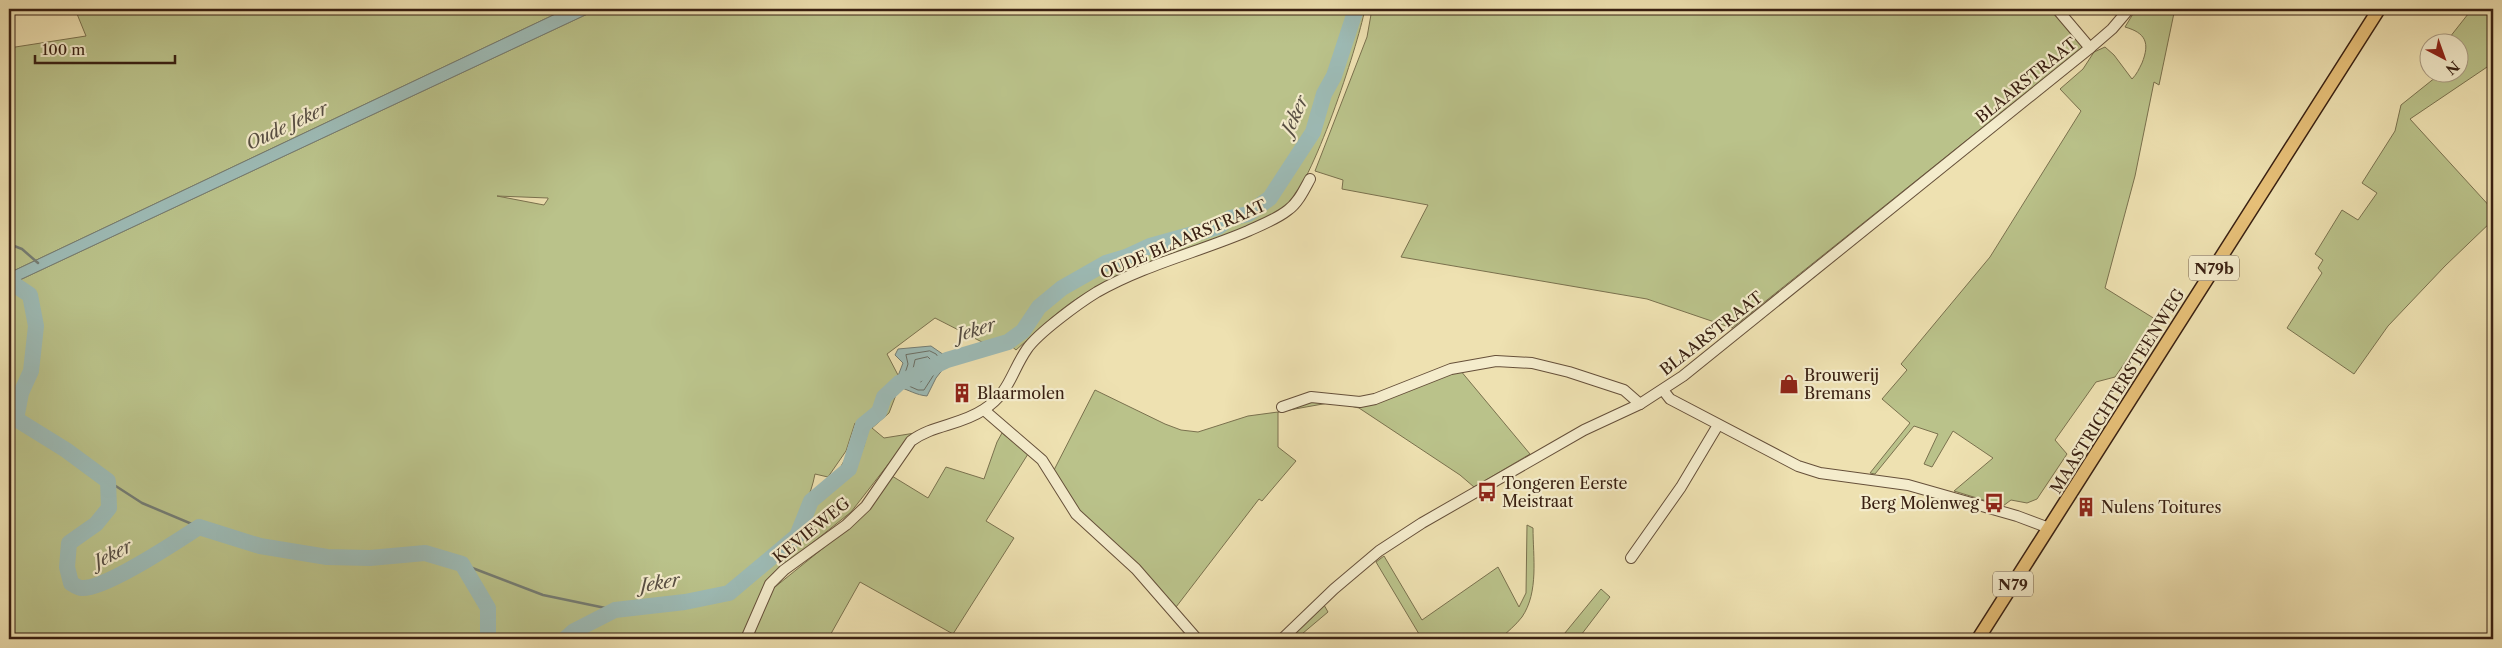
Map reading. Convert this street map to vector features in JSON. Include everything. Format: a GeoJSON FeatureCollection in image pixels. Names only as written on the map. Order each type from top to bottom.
{"type":"FeatureCollection","features":[{"type":"Feature","properties":{"kind":"main road","name":"MAASTRICHTERSTEENWEG"},"geometry":{"type":"LineString","coordinates":[[1978,639],[2379,9]]}},
{"type":"Feature","properties":{"kind":"street"},"geometry":{"type":"LineString","coordinates":[[2057,9],[2090,48]]}},
{"type":"Feature","properties":{"kind":"street","name":"BLAARSTRAAT"},"geometry":{"type":"LineString","coordinates":[[1282,639],[1334,589],[1379,551],[1422,523],[1584,430],[1640,404],[1683,376],[2090,48],[2112,29],[2129,9]]}},
{"type":"Feature","properties":{"kind":"street","name":"OUDE BLAARSTRAAT"},"geometry":{"type":"LineString","coordinates":[[984,410],[1009,385],[1026,350],[1036,339],[1097,292],[1157,265],[1215,245],[1289,210],[1300,198],[1310,179]]}},
{"type":"Feature","properties":{"kind":"street"},"geometry":{"type":"LineString","coordinates":[[1282,407],[1311,397],[1360,402],[1375,399],[1451,369],[1496,362],[1532,363],[1569,372],[1624,390],[1640,404]]}},
{"type":"Feature","properties":{"kind":"street"},"geometry":{"type":"LineString","coordinates":[[1663,390],[1670,400],[1805,468],[1820,473],[1908,485],[2017,516],[2049,528]]}},
{"type":"Feature","properties":{"kind":"street"},"geometry":{"type":"LineString","coordinates":[[984,410],[1042,460],[1076,514],[1136,569],[1197,639]]}},
{"type":"Feature","properties":{"kind":"street","name":"KEVIEWEG"},"geometry":{"type":"LineString","coordinates":[[746,639],[770,584],[784,570],[846,525],[866,506],[911,441],[920,434],[968,418],[984,410]]}},
{"type":"Feature","properties":{"kind":"street"},"geometry":{"type":"LineString","coordinates":[[1631,558],[1681,487],[1718,425]]}},
{"type":"Feature","properties":{"kind":"green space"},"geometry":{"type":"Polygon","coordinates":[[[75,9],[566,9],[9,273],[9,48],[86,36],[75,9]]]}},
{"type":"Feature","properties":{"kind":"green space"},"geometry":{"type":"Polygon","coordinates":[[[598,9],[1365,9],[1344,83],[1321,145],[1296,194],[1285,208],[1266,219],[1142,268],[1090,291],[1060,311],[1016,350],[1003,339],[982,342],[935,318],[887,354],[898,375],[896,381],[892,384],[895,389],[899,387],[889,413],[872,428],[884,438],[915,433],[904,444],[851,512],[771,576],[739,639],[9,639],[9,285],[598,9]],[[497,196],[544,205],[548,199],[548,198],[497,196]],[[855,423],[846,451],[828,477],[815,474],[794,535],[802,535],[807,517],[819,500],[832,491],[836,475],[848,454],[863,449],[869,428],[864,428],[855,423]]]}},
{"type":"Feature","properties":{"kind":"green space"},"geometry":{"type":"Polygon","coordinates":[[[1372,9],[2052,9],[2083,47],[1732,328],[1647,299],[1401,257],[1428,205],[1342,189],[1343,180],[1315,171],[1367,37],[1372,9]]]}},
{"type":"Feature","properties":{"kind":"green space"},"geometry":{"type":"Polygon","coordinates":[[[2136,9],[2167,9],[2174,13],[2159,85],[2154,82],[2135,176],[2105,288],[2155,319],[2115,377],[2096,382],[2055,440],[2067,454],[2037,499],[2027,503],[2011,500],[2003,506],[1954,491],[1993,458],[1953,431],[1932,467],[1924,464],[1938,434],[1914,426],[1875,474],[1870,473],[1910,423],[1882,399],[1907,370],[1901,364],[1990,257],[2081,111],[2060,89],[2083,69],[2094,52],[2105,47],[2114,55],[2132,79],[2138,71],[2146,50],[2146,44],[2138,32],[2125,27],[2136,9]]]}},
{"type":"Feature","properties":{"kind":"green space"},"geometry":{"type":"Polygon","coordinates":[[[2472,9],[2493,9],[2493,63],[2470,79],[2470,32],[2454,32],[2472,9]]]}},
{"type":"Feature","properties":{"kind":"green space"},"geometry":{"type":"Polygon","coordinates":[[[2430,82],[2465,82],[2410,119],[2493,210],[2493,220],[2445,266],[2388,326],[2354,374],[2287,328],[2322,273],[2318,268],[2323,260],[2315,254],[2342,210],[2358,220],[2377,193],[2362,183],[2395,131],[2401,105],[2430,82]]]}},
{"type":"Feature","properties":{"kind":"green space"},"geometry":{"type":"Polygon","coordinates":[[[1460,370],[1530,454],[1474,487],[1460,475],[1359,408],[1334,402],[1278,412],[1314,400],[1361,404],[1460,370]]]}},
{"type":"Feature","properties":{"kind":"green space"},"geometry":{"type":"Polygon","coordinates":[[[1095,390],[1181,430],[1198,432],[1248,416],[1278,412],[1278,447],[1296,461],[1262,501],[1259,499],[1173,611],[1078,509],[1054,470],[1095,390]]]}},
{"type":"Feature","properties":{"kind":"green space"},"geometry":{"type":"Polygon","coordinates":[[[1002,433],[1028,454],[986,521],[1014,538],[953,634],[860,582],[828,639],[751,639],[770,591],[858,520],[892,476],[928,498],[946,467],[984,479],[1002,433]]]}},
{"type":"Feature","properties":{"kind":"green space"},"geometry":{"type":"Polygon","coordinates":[[[1527,525],[1533,528],[1534,574],[1531,597],[1522,617],[1500,639],[1422,639],[1376,562],[1384,556],[1422,620],[1498,567],[1519,607],[1526,593],[1527,525]]]}},
{"type":"Feature","properties":{"kind":"green space"},"geometry":{"type":"Polygon","coordinates":[[[1601,589],[1610,597],[1578,639],[1560,639],[1601,589]]]}},
{"type":"Feature","properties":{"kind":"green space"},"geometry":{"type":"Polygon","coordinates":[[[1324,605],[1328,612],[1296,639],[1289,639],[1324,605]]]}},
{"type":"Feature","properties":{"kind":"water"},"geometry":{"type":"Polygon","coordinates":[[[566,9],[598,9],[9,285],[9,273],[566,9]]]}},
{"type":"Feature","properties":{"kind":"water"},"geometry":{"type":"Polygon","coordinates":[[[1003,340],[1005,347],[950,365],[946,354],[1003,340]]]}},
{"type":"Feature","properties":{"kind":"water"},"geometry":{"type":"Polygon","coordinates":[[[931,346],[944,355],[947,364],[936,378],[927,396],[899,387],[896,390],[892,384],[896,381],[903,363],[895,355],[898,349],[931,346]]]}},
{"type":"Feature","properties":{"kind":"waterway","name":"Jeker"},"geometry":{"type":"LineString","coordinates":[[565,639],[574,631],[615,610],[685,602],[729,593],[797,536],[811,501],[849,469],[863,425],[879,412],[884,397],[899,383],[947,360],[1008,342],[1023,331],[1039,307],[1062,288],[1106,263],[1126,257],[1150,246],[1218,227],[1230,218],[1248,214],[1270,198],[1313,132],[1324,94],[1334,76],[1356,9]]}},
{"type":"Feature","properties":{"kind":"waterway"},"geometry":{"type":"LineString","coordinates":[[9,244],[22,249],[38,263]]}},
{"type":"Feature","properties":{"kind":"waterway","name":"Jeker"},"geometry":{"type":"LineString","coordinates":[[9,281],[30,295],[36,326],[31,371],[21,393],[16,419],[66,450],[108,481],[109,508],[96,524],[69,543],[67,567],[71,583],[82,588],[107,581],[159,553],[199,527],[260,546],[327,557],[370,558],[425,553],[462,564],[488,608],[488,639]]}},
{"type":"Feature","properties":{"kind":"waterway","name":"Jeker"},"geometry":{"type":"LineString","coordinates":[[9,414],[16,419]]}},
{"type":"Feature","properties":{"kind":"waterway"},"geometry":{"type":"LineString","coordinates":[[108,481],[142,503],[199,527]]}},
{"type":"Feature","properties":{"kind":"waterway"},"geometry":{"type":"LineString","coordinates":[[462,564],[543,595],[615,610]]}},
{"type":"Feature","properties":{"kind":"place","name":"Brouwerij Bremans"},"geometry":{"type":"Point","coordinates":[1789,384]}},
{"type":"Feature","properties":{"kind":"place","name":"Blaarmolen"},"geometry":{"type":"Point","coordinates":[962,393]}},
{"type":"Feature","properties":{"kind":"place","name":"Tongeren Eerste Meistraat"},"geometry":{"type":"Point","coordinates":[1487,492]}},
{"type":"Feature","properties":{"kind":"place","name":"Berg Molenweg"},"geometry":{"type":"Point","coordinates":[1994,503]}},
{"type":"Feature","properties":{"kind":"place","name":"Nulens Toitures"},"geometry":{"type":"Point","coordinates":[2086,507]}},
{"type":"Feature","properties":{"kind":"water label","name":"Oude Jeker"},"geometry":{"type":"Point","coordinates":[287,126]}}]}
